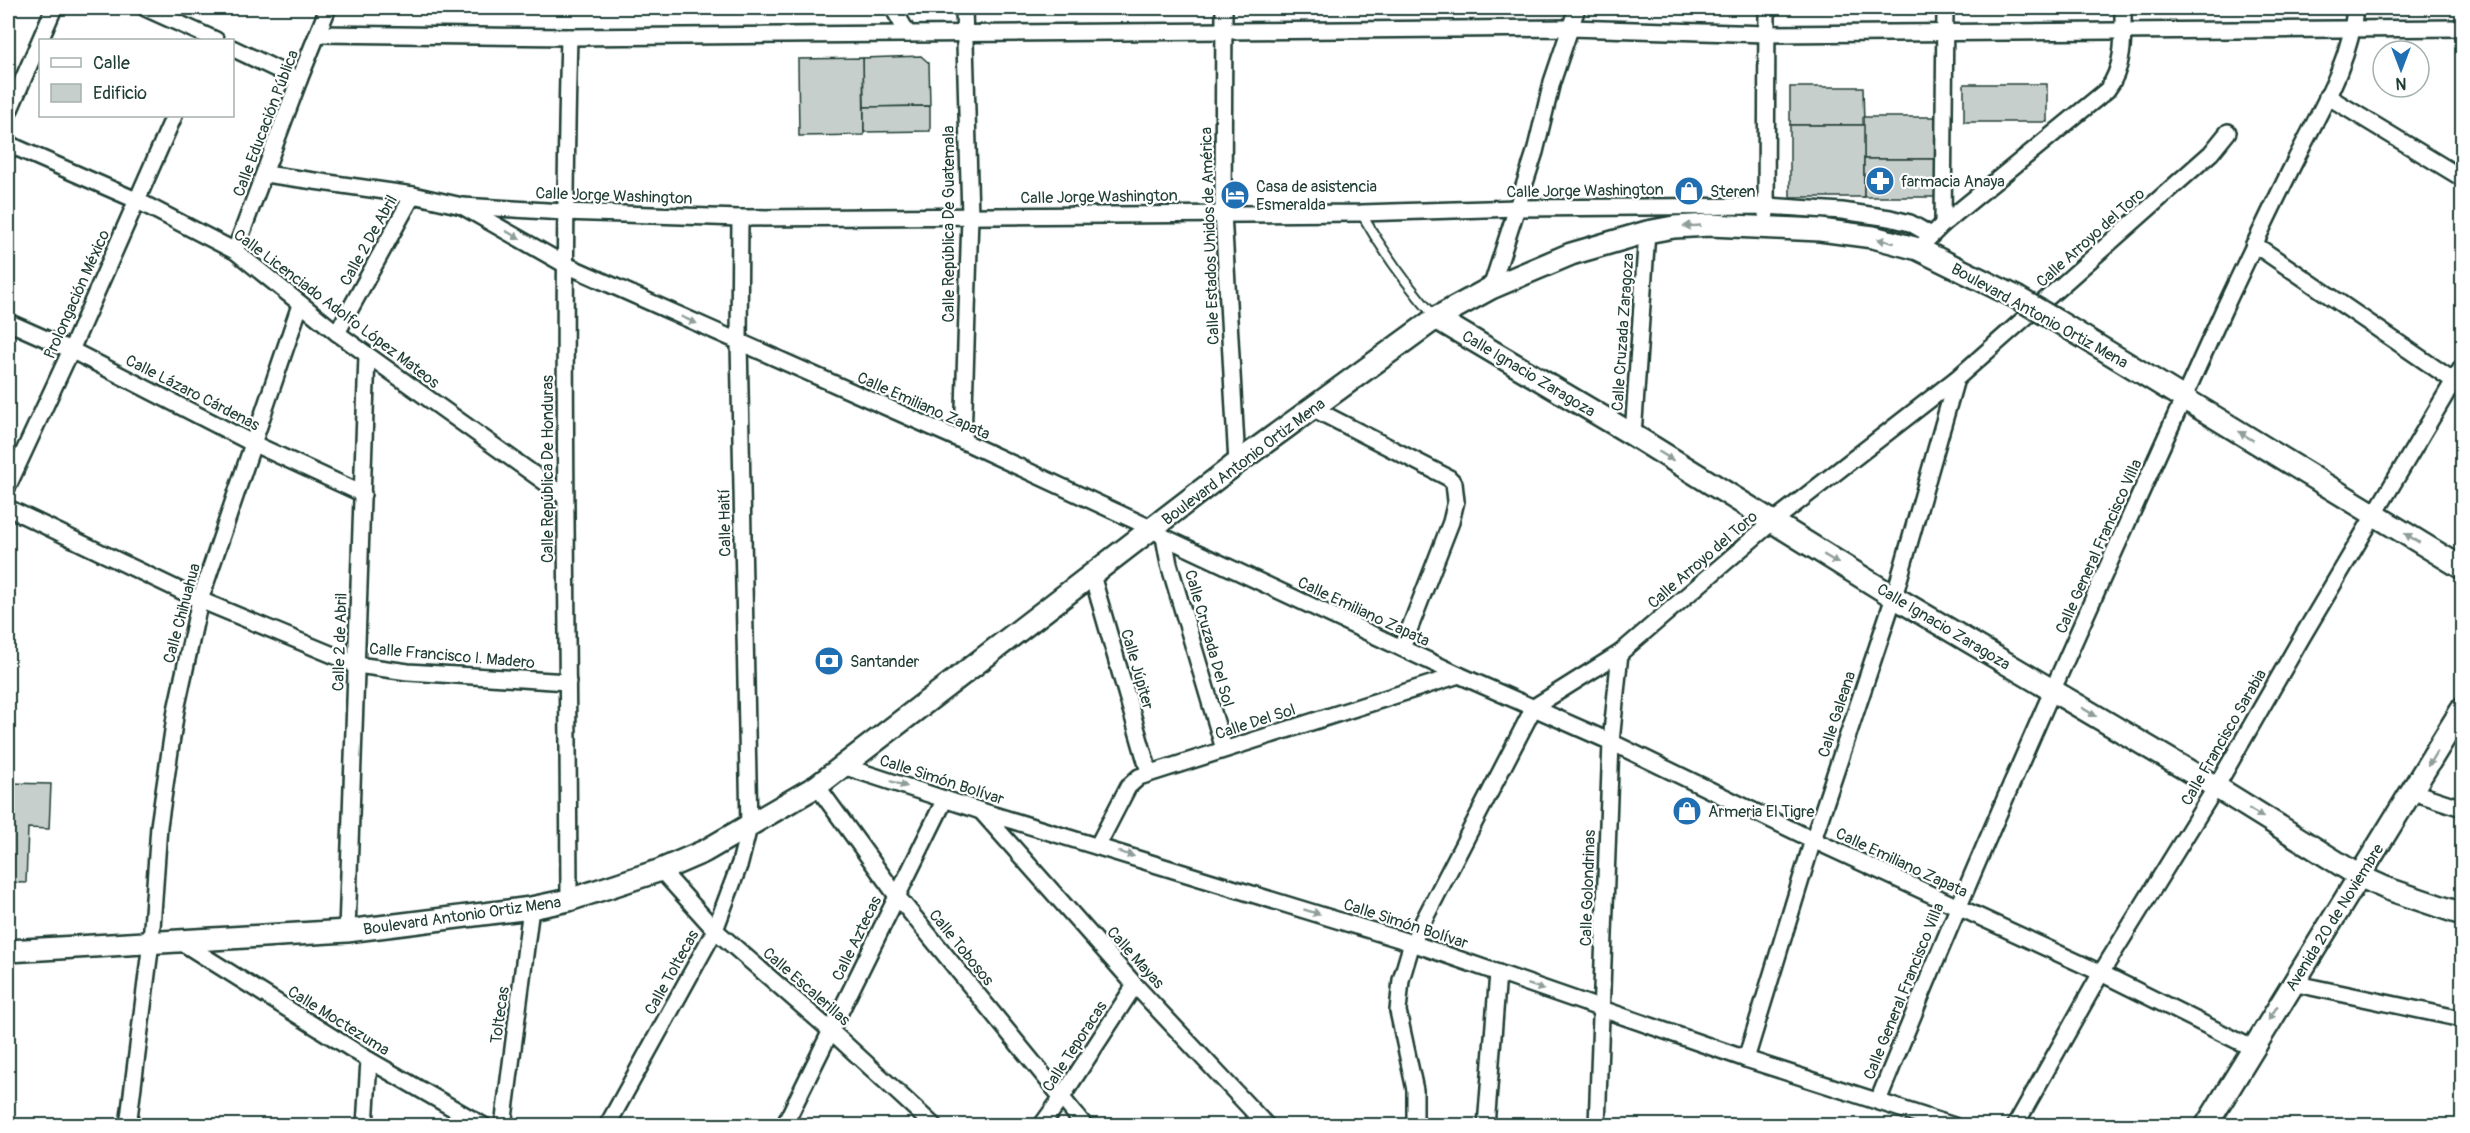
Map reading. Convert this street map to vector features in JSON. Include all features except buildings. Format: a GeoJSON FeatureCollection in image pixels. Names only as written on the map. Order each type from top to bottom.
{"type":"FeatureCollection","features":[{"type":"Feature","properties":{"kind":"main road","name":"Boulevard Antonio Ortiz Mena"},"geometry":{"type":"LineString","coordinates":[[8,951],[347,931],[531,908],[569,900],[661,870],[705,851],[817,786],[1092,575],[1158,533],[1237,463],[1436,318],[1491,288],[1571,254],[1647,232],[1674,227],[1766,216],[1820,230],[1925,242],[2463,568]]}},
{"type":"Feature","properties":{"kind":"main road","name":"Calle Ignacio Zaragoza"},"geometry":{"type":"LineString","coordinates":[[1436,318],[1633,435],[1771,523],[1894,597],[2216,787],[2359,876],[2396,893],[2463,914]]}},
{"type":"Feature","properties":{"kind":"main road","name":"Avenida 20 de Noviembre"},"geometry":{"type":"LineString","coordinates":[[2206,1125],[2463,709]]}},
{"type":"Feature","properties":{"kind":"street"},"geometry":{"type":"LineString","coordinates":[[41,39],[54,8]]}},
{"type":"Feature","properties":{"kind":"street"},"geometry":{"type":"LineString","coordinates":[[145,8],[211,39]]}},
{"type":"Feature","properties":{"kind":"street","name":"Calle Educación Pública"},"geometry":{"type":"LineString","coordinates":[[235,251],[298,80],[328,8]]}},
{"type":"Feature","properties":{"kind":"street"},"geometry":{"type":"LineString","coordinates":[[893,8],[908,34]]}},
{"type":"Feature","properties":{"kind":"street","name":"Calle República De Guatemala"},"geometry":{"type":"LineString","coordinates":[[963,441],[970,216],[964,8]]}},
{"type":"Feature","properties":{"kind":"street","name":"Calle Estados Unidos de América"},"geometry":{"type":"LineString","coordinates":[[1224,8],[1223,213],[1237,463]]}},
{"type":"Feature","properties":{"kind":"street"},"geometry":{"type":"LineString","coordinates":[[1491,288],[1535,153],[1552,82],[1578,8]]}},
{"type":"Feature","properties":{"kind":"street"},"geometry":{"type":"LineString","coordinates":[[1766,216],[1767,8]]}},
{"type":"Feature","properties":{"kind":"street"},"geometry":{"type":"LineString","coordinates":[[1943,224],[1945,8]]}},
{"type":"Feature","properties":{"kind":"street"},"geometry":{"type":"LineString","coordinates":[[1925,242],[1943,224],[2107,90],[2119,69],[2123,8]]}},
{"type":"Feature","properties":{"kind":"street","name":"Calle General Francisco Villa"},"geometry":{"type":"LineString","coordinates":[[1878,1101],[1956,908],[2184,397],[2349,46],[2355,8]]}},
{"type":"Feature","properties":{"kind":"street"},"geometry":{"type":"LineString","coordinates":[[319,34],[569,37],[1223,33],[1570,28],[1767,34],[2463,28]]}},
{"type":"Feature","properties":{"kind":"street","name":"Calle República De Honduras"},"geometry":{"type":"LineString","coordinates":[[569,37],[564,212],[564,496],[569,900]]}},
{"type":"Feature","properties":{"kind":"street"},"geometry":{"type":"LineString","coordinates":[[8,114],[39,43]]}},
{"type":"Feature","properties":{"kind":"street"},"geometry":{"type":"LineString","coordinates":[[234,49],[298,80]]}},
{"type":"Feature","properties":{"kind":"street"},"geometry":{"type":"LineString","coordinates":[[2327,96],[2463,178]]}},
{"type":"Feature","properties":{"kind":"street","name":"Prolongación México"},"geometry":{"type":"LineString","coordinates":[[8,486],[71,350],[174,117]]}},
{"type":"Feature","properties":{"kind":"street","name":"Calle Arroyo del Toro"},"geometry":{"type":"LineString","coordinates":[[1534,707],[1620,653],[1771,523],[1956,379],[2211,153],[2228,132]]}},
{"type":"Feature","properties":{"kind":"street","name":"Calle Licenciado Adolfo López Mateos"},"geometry":{"type":"LineString","coordinates":[[8,144],[136,200],[235,251],[337,333],[564,496]]}},
{"type":"Feature","properties":{"kind":"street","name":"Calle Jorge Washington"},"geometry":{"type":"LineString","coordinates":[[265,174],[412,195],[462,206],[740,218],[1360,213],[1517,208],[1766,216]]}},
{"type":"Feature","properties":{"kind":"street","name":"Calle 2 De Abril"},"geometry":{"type":"LineString","coordinates":[[337,333],[412,195]]}},
{"type":"Feature","properties":{"kind":"street","name":"Calle Emiliano Zapata"},"geometry":{"type":"LineString","coordinates":[[462,206],[564,264],[963,441],[1459,675],[1611,742],[1956,908],[2102,973],[2252,1048]]}},
{"type":"Feature","properties":{"kind":"street","name":"Calle Haití"},"geometry":{"type":"LineString","coordinates":[[740,218],[739,342],[749,827]]}},
{"type":"Feature","properties":{"kind":"street","name":"Calle Cruzada Zaragoza"},"geometry":{"type":"LineString","coordinates":[[1633,435],[1647,232]]}},
{"type":"Feature","properties":{"kind":"street"},"geometry":{"type":"LineString","coordinates":[[2254,244],[2454,381]]}},
{"type":"Feature","properties":{"kind":"street","name":"Calle Chihuahua"},"geometry":{"type":"LineString","coordinates":[[128,1125],[151,942],[159,826],[176,710],[200,600],[300,305]]}},
{"type":"Feature","properties":{"kind":"street","name":"Calle Lázaro Cárdenas"},"geometry":{"type":"LineString","coordinates":[[8,322],[71,350],[252,443],[363,494]]}},
{"type":"Feature","properties":{"kind":"street","name":"Calle 2 de Abril"},"geometry":{"type":"LineString","coordinates":[[347,931],[367,355]]}},
{"type":"Feature","properties":{"kind":"street","name":"Calle Francisco Sarabia"},"geometry":{"type":"LineString","coordinates":[[2015,1125],[2102,973],[2216,787],[2463,367]]}},
{"type":"Feature","properties":{"kind":"street","name":"Calle Galeana"},"geometry":{"type":"LineString","coordinates":[[1746,1059],[1813,840],[1894,597],[1956,379]]}},
{"type":"Feature","properties":{"kind":"street"},"geometry":{"type":"LineString","coordinates":[[1312,408],[1449,478],[1456,489],[1451,522],[1402,648]]}},
{"type":"Feature","properties":{"kind":"street","name":"Calle Francisco I. Madero"},"geometry":{"type":"LineString","coordinates":[[8,508],[200,600],[357,665],[408,672],[568,682]]}},
{"type":"Feature","properties":{"kind":"street","name":"Calle Cruzada Del Sol"},"geometry":{"type":"LineString","coordinates":[[1158,533],[1224,749]]}},
{"type":"Feature","properties":{"kind":"street","name":"Calle Júpiter"},"geometry":{"type":"LineString","coordinates":[[1092,575],[1149,772]]}},
{"type":"Feature","properties":{"kind":"street","name":"Calle Golondrinas"},"geometry":{"type":"LineString","coordinates":[[1597,1125],[1611,742],[1620,653]]}},
{"type":"Feature","properties":{"kind":"street","name":"Calle Del Sol"},"geometry":{"type":"LineString","coordinates":[[1098,845],[1128,787],[1149,772],[1459,675]]}},
{"type":"Feature","properties":{"kind":"street"},"geometry":{"type":"LineString","coordinates":[[1415,1125],[1415,1089],[1398,1011],[1401,980],[1412,943],[1534,707]]}},
{"type":"Feature","properties":{"kind":"street","name":"Calle Simón Bolívar"},"geometry":{"type":"LineString","coordinates":[[843,766],[981,811],[1412,943],[1746,1059],[1954,1125]]}},
{"type":"Feature","properties":{"kind":"street","name":"Calle Tobosos"},"geometry":{"type":"LineString","coordinates":[[817,786],[897,896],[1085,1125]]}},
{"type":"Feature","properties":{"kind":"street"},"geometry":{"type":"LineString","coordinates":[[2413,792],[2463,808]]}},
{"type":"Feature","properties":{"kind":"street","name":"Calle Aztecas"},"geometry":{"type":"LineString","coordinates":[[784,1125],[945,799]]}},
{"type":"Feature","properties":{"kind":"street","name":"Calle Mayas"},"geometry":{"type":"LineString","coordinates":[[981,811],[1135,984],[1267,1125]]}},
{"type":"Feature","properties":{"kind":"street","name":"Calle Toltecas"},"geometry":{"type":"LineString","coordinates":[[607,1125],[715,930],[740,863],[749,827]]}},
{"type":"Feature","properties":{"kind":"street","name":"Calle Escalerillas"},"geometry":{"type":"LineString","coordinates":[[661,870],[715,930],[934,1125]]}},
{"type":"Feature","properties":{"kind":"street","name":"Toltecas"},"geometry":{"type":"LineString","coordinates":[[502,1125],[531,908]]}},
{"type":"Feature","properties":{"kind":"street","name":"Calle Moctezuma"},"geometry":{"type":"LineString","coordinates":[[178,940],[369,1060],[484,1125]]}},
{"type":"Feature","properties":{"kind":"street"},"geometry":{"type":"LineString","coordinates":[[1486,1125],[1498,973]]}},
{"type":"Feature","properties":{"kind":"street"},"geometry":{"type":"LineString","coordinates":[[2292,983],[2463,1018]]}},
{"type":"Feature","properties":{"kind":"street","name":"Calle Teporacas"},"geometry":{"type":"LineString","coordinates":[[1041,1125],[1062,1097],[1135,984]]}},
{"type":"Feature","properties":{"kind":"street"},"geometry":{"type":"LineString","coordinates":[[364,1125],[369,1060]]}},
{"type":"Feature","properties":{"kind":"lane"},"geometry":{"type":"LineString","coordinates":[[1360,213],[1408,288],[1436,318]]}},
{"type":"Feature","properties":{"kind":"place","name":"farmacia Anaya"},"geometry":{"type":"Point","coordinates":[1880,181]}},
{"type":"Feature","properties":{"kind":"place","name":"Steren"},"geometry":{"type":"Point","coordinates":[1689,191]}},
{"type":"Feature","properties":{"kind":"place","name":"Casa de asistencia Esmeralda"},"geometry":{"type":"Point","coordinates":[1235,195]}},
{"type":"Feature","properties":{"kind":"place","name":"Santander"},"geometry":{"type":"Point","coordinates":[829,661]}},
{"type":"Feature","properties":{"kind":"place","name":"Armeria El Tigre"},"geometry":{"type":"Point","coordinates":[1687,811]}}]}
